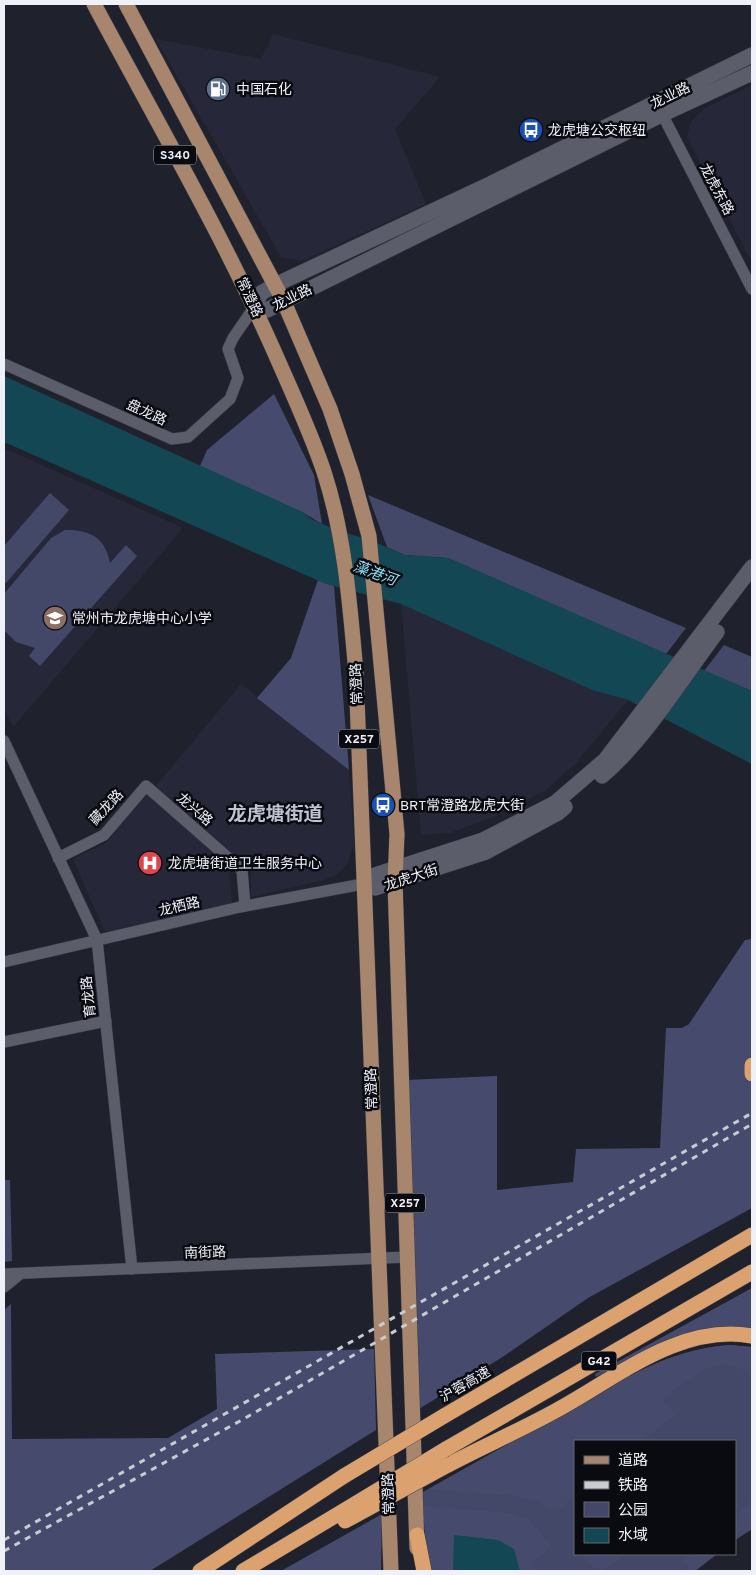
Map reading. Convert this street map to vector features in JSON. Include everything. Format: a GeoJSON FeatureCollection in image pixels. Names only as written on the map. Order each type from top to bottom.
{"type":"FeatureCollection","features":[{"type":"Feature","properties":{"kind":"highway"},"geometry":{"type":"LineString","coordinates":[[752,1065],[752,1074]]}},
{"type":"Feature","properties":{"kind":"highway","name":"沪蓉高速"},"geometry":{"type":"LineString","coordinates":[[200,1571],[344,1476],[750,1231]]}},
{"type":"Feature","properties":{"kind":"highway","name":"G42"},"geometry":{"type":"LineString","coordinates":[[243,1571],[345,1515],[446,1449],[752,1272]]}},
{"type":"Feature","properties":{"kind":"highway"},"geometry":{"type":"LineString","coordinates":[[254,1571],[345,1515],[557,1410],[618,1373],[681,1343],[721,1334],[752,1336]]}},
{"type":"Feature","properties":{"kind":"highway"},"geometry":{"type":"LineString","coordinates":[[417,1535],[424,1571]]}},
{"type":"Feature","properties":{"kind":"main road","name":"常澄路"},"geometry":{"type":"LineString","coordinates":[[94,4],[255,306],[321,464],[338,526],[349,595],[356,683],[391,1571]]}},
{"type":"Feature","properties":{"kind":"main road","name":"常澄路"},"geometry":{"type":"LineString","coordinates":[[126,4],[284,302],[330,410],[352,474],[369,536],[397,834],[396,875],[418,1571]]}},
{"type":"Feature","properties":{"kind":"street","name":"龙业路"},"geometry":{"type":"LineString","coordinates":[[752,55],[659,108],[284,302],[267,310],[255,306],[260,292],[488,185],[659,108],[752,73]]}},
{"type":"Feature","properties":{"kind":"street","name":"龙虎东路"},"geometry":{"type":"LineString","coordinates":[[659,108],[752,289]]}},
{"type":"Feature","properties":{"kind":"street","name":"盘龙路"},"geometry":{"type":"LineString","coordinates":[[4,364],[172,439],[188,436],[230,399],[238,378],[228,348],[255,306]]}},
{"type":"Feature","properties":{"kind":"street"},"geometry":{"type":"LineString","coordinates":[[697,650],[752,567]]}},
{"type":"Feature","properties":{"kind":"street"},"geometry":{"type":"LineString","coordinates":[[697,650],[752,584]]}},
{"type":"Feature","properties":{"kind":"street","name":"龙虎大街"},"geometry":{"type":"LineString","coordinates":[[363,884],[376,888],[396,875],[486,852],[558,814],[614,766],[641,723],[697,650]]}},
{"type":"Feature","properties":{"kind":"street","name":"育龙路"},"geometry":{"type":"LineString","coordinates":[[4,741],[97,940],[132,1269]]}},
{"type":"Feature","properties":{"kind":"street","name":"藏龙路"},"geometry":{"type":"LineString","coordinates":[[58,858],[104,835],[146,786]]}},
{"type":"Feature","properties":{"kind":"street","name":"龙兴路"},"geometry":{"type":"LineString","coordinates":[[146,786],[242,870],[245,906]]}},
{"type":"Feature","properties":{"kind":"street","name":"龙栖路"},"geometry":{"type":"LineString","coordinates":[[4,962],[245,906],[363,884]]}},
{"type":"Feature","properties":{"kind":"street"},"geometry":{"type":"LineString","coordinates":[[4,1042],[106,1021]]}},
{"type":"Feature","properties":{"kind":"street","name":"南街路"},"geometry":{"type":"LineString","coordinates":[[4,1274],[407,1258]]}},
{"type":"Feature","properties":{"kind":"street"},"geometry":{"type":"LineString","coordinates":[[4,1287],[20,1274]]}},
{"type":"Feature","properties":{"kind":"shaded area"},"geometry":{"type":"Polygon","coordinates":[[[273,34],[440,77],[395,129],[426,204],[302,261],[281,257],[156,39],[261,59],[273,34]]]}},
{"type":"Feature","properties":{"kind":"shaded area"},"geometry":{"type":"Polygon","coordinates":[[[752,85],[752,263],[687,137],[691,121],[704,109],[752,85]]]}},
{"type":"Feature","properties":{"kind":"shaded area"},"geometry":{"type":"Polygon","coordinates":[[[274,394],[314,475],[322,524],[302,512],[200,466],[207,450],[274,394]]]}},
{"type":"Feature","properties":{"kind":"shaded area","name":"常州市龙虎塘中心小学"},"geometry":{"type":"Polygon","coordinates":[[[4,448],[183,528],[13,727],[4,708],[4,448]]]}},
{"type":"Feature","properties":{"kind":"shaded area"},"geometry":{"type":"Polygon","coordinates":[[[318,580],[334,586],[349,770],[257,698],[291,658],[318,580]]]}},
{"type":"Feature","properties":{"kind":"shaded area"},"geometry":{"type":"Polygon","coordinates":[[[401,604],[592,690],[628,700],[576,763],[545,791],[495,816],[450,833],[421,835],[401,604]]]}},
{"type":"Feature","properties":{"kind":"shaded area"},"geometry":{"type":"Polygon","coordinates":[[[241,684],[349,770],[354,843],[347,865],[336,875],[324,880],[251,897],[251,872],[155,787],[241,684]]]}},
{"type":"Feature","properties":{"kind":"shaded area","name":"龙虎塘街道卫生服务中心"},"geometry":{"type":"Polygon","coordinates":[[[148,794],[229,867],[232,904],[105,932],[73,859],[106,843],[148,794]]]}},
{"type":"Feature","properties":{"kind":"shaded area"},"geometry":{"type":"Polygon","coordinates":[[[752,939],[752,1208],[588,1298],[504,1356],[419,1409],[406,1080],[497,1076],[497,1190],[573,1182],[576,1149],[660,1148],[666,1028],[682,1028],[689,1024],[745,940],[752,939]]]}},
{"type":"Feature","properties":{"kind":"shaded area"},"geometry":{"type":"Polygon","coordinates":[[[752,1288],[752,1332],[678,1338],[596,1377],[595,1374],[752,1288]]]}},
{"type":"Feature","properties":{"kind":"shaded area"},"geometry":{"type":"Polygon","coordinates":[[[11,1304],[12,1439],[168,1438],[217,1409],[215,1354],[374,1349],[376,1430],[150,1571],[4,1571],[4,1310],[11,1304]]]}},
{"type":"Feature","properties":{"kind":"shaded area"},"geometry":{"type":"Polygon","coordinates":[[[729,1345],[752,1347],[752,1377],[740,1368],[729,1365],[719,1365],[698,1373],[663,1399],[675,1415],[643,1440],[574,1440],[574,1497],[559,1508],[549,1509],[536,1501],[517,1496],[429,1489],[643,1369],[684,1353],[729,1345]]]}},
{"type":"Feature","properties":{"kind":"shaded area"},"geometry":{"type":"Polygon","coordinates":[[[752,1500],[752,1529],[736,1539],[736,1516],[752,1500]]]}},
{"type":"Feature","properties":{"kind":"shaded area"},"geometry":{"type":"Polygon","coordinates":[[[422,1506],[509,1513],[529,1520],[552,1546],[531,1563],[538,1571],[520,1571],[513,1549],[498,1540],[454,1535],[453,1571],[429,1571],[422,1506]]]}},
{"type":"Feature","properties":{"kind":"shaded area"},"geometry":{"type":"Polygon","coordinates":[[[382,1514],[381,1571],[281,1571],[382,1514]]]}},
{"type":"Feature","properties":{"kind":"shaded area"},"geometry":{"type":"Polygon","coordinates":[[[583,1555],[624,1555],[602,1571],[593,1568],[583,1555]]]}},
{"type":"Feature","properties":{"kind":"shaded area"},"geometry":{"type":"Polygon","coordinates":[[[688,1555],[716,1555],[695,1571],[682,1571],[688,1567],[683,1561],[688,1555]]]}},
{"type":"Feature","properties":{"kind":"green space"},"geometry":{"type":"Polygon","coordinates":[[[50,493],[69,510],[6,583],[4,581],[4,546],[50,493]]]}},
{"type":"Feature","properties":{"kind":"green space"},"geometry":{"type":"Polygon","coordinates":[[[368,495],[686,628],[666,654],[448,558],[405,555],[387,547],[368,495]]]}},
{"type":"Feature","properties":{"kind":"green space"},"geometry":{"type":"Polygon","coordinates":[[[65,530],[74,530],[95,537],[104,547],[110,563],[126,545],[137,556],[40,666],[29,656],[35,648],[16,642],[4,630],[4,594],[51,538],[65,530]]]}},
{"type":"Feature","properties":{"kind":"green space"},"geometry":{"type":"Polygon","coordinates":[[[724,645],[752,657],[752,691],[704,671],[724,645]]]}},
{"type":"Feature","properties":{"kind":"green space"},"geometry":{"type":"Polygon","coordinates":[[[4,1180],[10,1180],[12,1261],[4,1262],[4,1180]]]}},
{"type":"Feature","properties":{"kind":"green space"},"geometry":{"type":"Polygon","coordinates":[[[729,1345],[752,1347],[752,1529],[736,1539],[736,1440],[574,1440],[574,1555],[716,1555],[695,1571],[429,1571],[421,1493],[621,1380],[662,1361],[705,1348],[729,1345]]]}},
{"type":"Feature","properties":{"kind":"water","name":"藻港河"},"geometry":{"type":"Polygon","coordinates":[[[4,376],[302,512],[313,520],[339,531],[370,540],[405,555],[448,558],[752,691],[752,764],[628,700],[592,690],[401,604],[326,584],[4,442],[4,376]]]}},
{"type":"Feature","properties":{"kind":"water"},"geometry":{"type":"Polygon","coordinates":[[[454,1535],[498,1540],[514,1549],[520,1571],[453,1571],[454,1535]]]}},
{"type":"Feature","properties":{"kind":"railway"},"geometry":{"type":"LineString","coordinates":[[4,1540],[752,1113]]}},
{"type":"Feature","properties":{"kind":"railway"},"geometry":{"type":"LineString","coordinates":[[4,1551],[240,1421],[752,1124]]}},
{"type":"Feature","properties":{"kind":"place","name":"中国石化"},"geometry":{"type":"Point","coordinates":[218,89]}},
{"type":"Feature","properties":{"kind":"place","name":"龙虎塘公交枢纽"},"geometry":{"type":"Point","coordinates":[531,130]}},
{"type":"Feature","properties":{"kind":"place","name":"常州市龙虎塘中心小学"},"geometry":{"type":"Point","coordinates":[55,618]}},
{"type":"Feature","properties":{"kind":"place","name":"BRT常澄路龙虎大街"},"geometry":{"type":"Point","coordinates":[383,805]}},
{"type":"Feature","properties":{"kind":"place","name":"龙虎塘街道卫生服务中心"},"geometry":{"type":"Point","coordinates":[150,863]}},
{"type":"Feature","properties":{"kind":"district","name":"龙虎塘街道"},"geometry":{"type":"Point","coordinates":[275,813]}}]}
